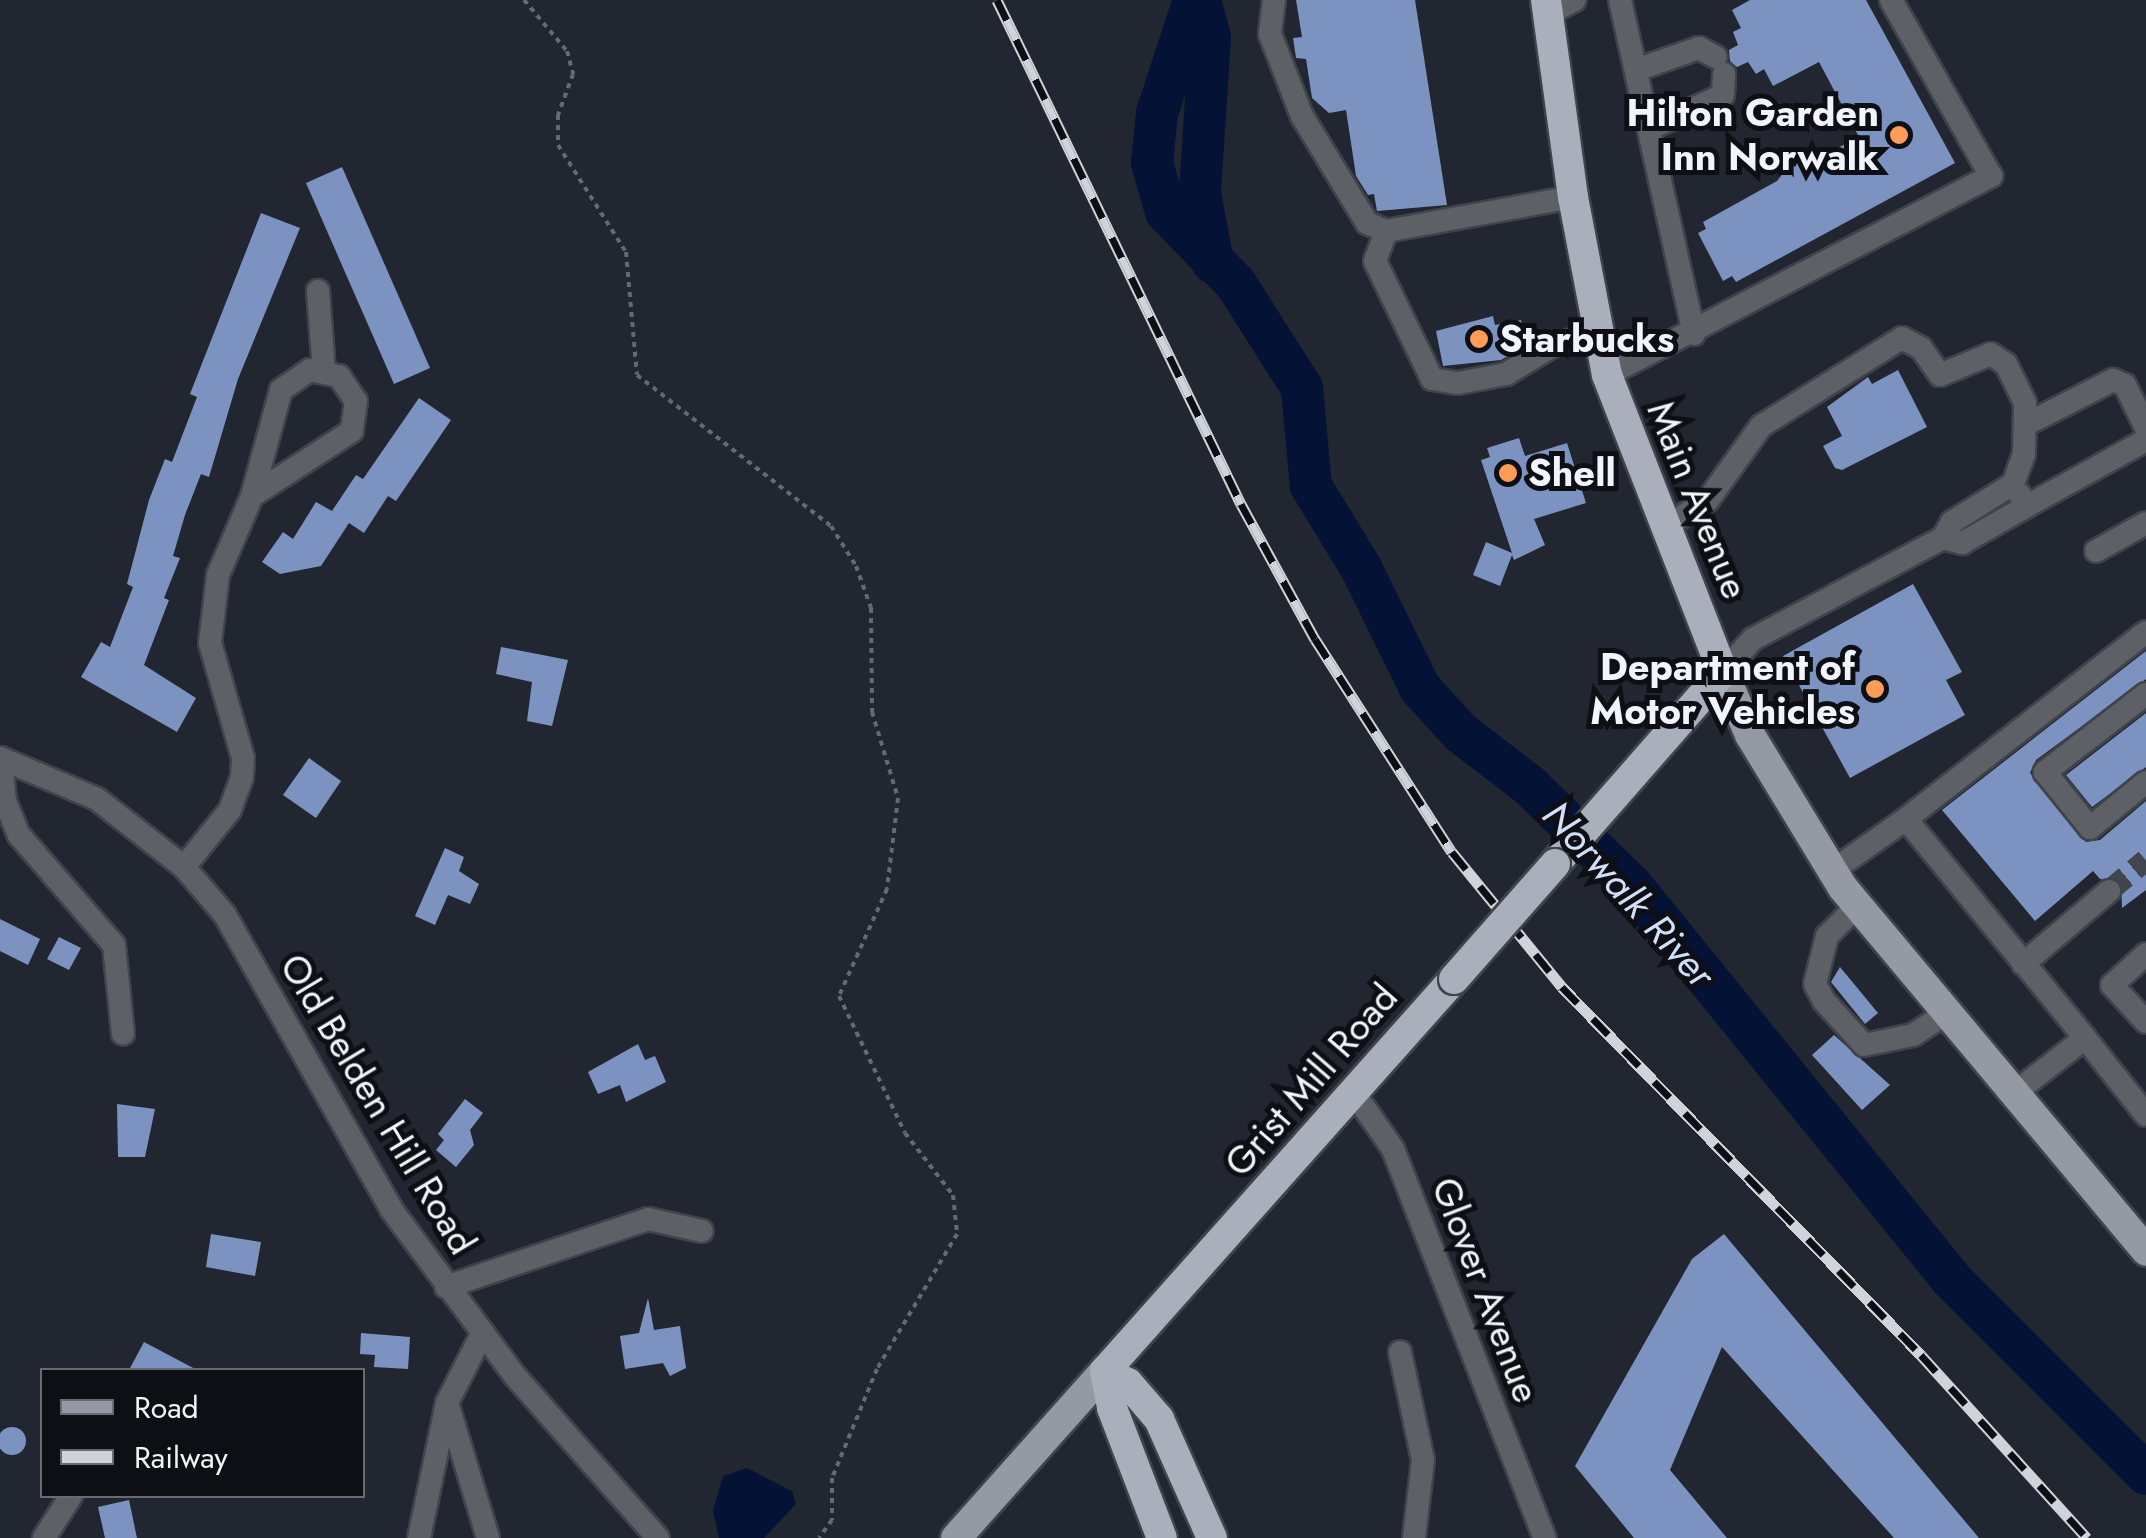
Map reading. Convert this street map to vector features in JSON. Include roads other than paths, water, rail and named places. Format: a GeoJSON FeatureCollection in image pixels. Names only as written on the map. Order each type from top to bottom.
{"type":"FeatureCollection","features":[{"type":"Feature","properties":{"kind":"highway","name":"Main Avenue"},"geometry":{"type":"LineString","coordinates":[[1556,4],[1572,197],[1607,374],[1723,672]]}},
{"type":"Feature","properties":{"kind":"highway","name":"Grist Mill Road"},"geometry":{"type":"LineString","coordinates":[[1105,1371],[1723,672]]}},
{"type":"Feature","properties":{"kind":"highway"},"geometry":{"type":"LineString","coordinates":[[1105,1371],[1112,1408],[1162,1538]]}},
{"type":"Feature","properties":{"kind":"highway"},"geometry":{"type":"LineString","coordinates":[[1105,1371],[1128,1384],[1159,1419],[1212,1538]]}},
{"type":"Feature","properties":{"kind":"main road","name":"Main Avenue"},"geometry":{"type":"LineString","coordinates":[[1723,672],[1750,735],[1857,906],[1944,1015],[2146,1251]]}},
{"type":"Feature","properties":{"kind":"main road","name":"Grist Mill Road"},"geometry":{"type":"LineString","coordinates":[[956,1538],[1105,1371]]}},
{"type":"Feature","properties":{"kind":"street"},"geometry":{"type":"LineString","coordinates":[[1274,0],[1270,34],[1302,116],[1368,223],[1386,232],[1572,197]]}},
{"type":"Feature","properties":{"kind":"street"},"geometry":{"type":"LineString","coordinates":[[1620,0],[1694,334]]}},
{"type":"Feature","properties":{"kind":"street"},"geometry":{"type":"LineString","coordinates":[[1607,374],[1694,334],[1991,176],[1890,0]]}},
{"type":"Feature","properties":{"kind":"street"},"geometry":{"type":"LineString","coordinates":[[1636,70],[1699,48],[1720,66],[1723,95],[1649,130]]}},
{"type":"Feature","properties":{"kind":"street"},"geometry":{"type":"LineString","coordinates":[[1386,232],[1374,262],[1432,379],[1458,383],[1506,374],[1528,367],[1556,344],[1598,334]]}},
{"type":"Feature","properties":{"kind":"street"},"geometry":{"type":"LineString","coordinates":[[318,291],[324,370]]}},
{"type":"Feature","properties":{"kind":"street"},"geometry":{"type":"LineString","coordinates":[[1664,528],[1708,500],[1761,426],[1902,338],[1921,348],[1940,376],[1990,354],[2006,364],[2025,414],[2024,454],[2013,484],[1952,522],[1943,538],[1753,640],[1723,672]]}},
{"type":"Feature","properties":{"kind":"street"},"geometry":{"type":"LineString","coordinates":[[184,867],[230,810],[242,777],[243,758],[208,626],[218,574],[252,496],[281,390],[302,372],[324,370],[349,386],[357,415],[352,431],[252,496]]}},
{"type":"Feature","properties":{"kind":"street"},"geometry":{"type":"LineString","coordinates":[[2025,414],[2113,380],[2125,385],[2146,428]]}},
{"type":"Feature","properties":{"kind":"street"},"geometry":{"type":"LineString","coordinates":[[1943,538],[1962,542],[2146,440]]}},
{"type":"Feature","properties":{"kind":"street"},"geometry":{"type":"LineString","coordinates":[[2013,484],[2027,506]]}},
{"type":"Feature","properties":{"kind":"street"},"geometry":{"type":"LineString","coordinates":[[2096,551],[2146,523]]}},
{"type":"Feature","properties":{"kind":"street"},"geometry":{"type":"LineString","coordinates":[[1832,870],[1906,819],[2146,632]]}},
{"type":"Feature","properties":{"kind":"street"},"geometry":{"type":"LineString","coordinates":[[2146,694],[2045,772],[2090,828],[2146,782]]}},
{"type":"Feature","properties":{"kind":"street"},"geometry":{"type":"LineString","coordinates":[[1,758],[5,801],[19,835],[114,946],[122,1034]]}},
{"type":"Feature","properties":{"kind":"street","name":"Old Belden Hill Road"},"geometry":{"type":"LineString","coordinates":[[1,758],[97,799],[184,867],[225,915],[391,1208],[482,1334],[658,1538]]}},
{"type":"Feature","properties":{"kind":"street"},"geometry":{"type":"LineString","coordinates":[[1906,819],[2146,1115]]}},
{"type":"Feature","properties":{"kind":"street"},"geometry":{"type":"LineString","coordinates":[[2024,964],[2109,891]]}},
{"type":"Feature","properties":{"kind":"street"},"geometry":{"type":"LineString","coordinates":[[1857,906],[1827,936],[1815,984],[1824,1001],[1864,1046],[1913,1035],[1944,1015]]}},
{"type":"Feature","properties":{"kind":"street"},"geometry":{"type":"LineString","coordinates":[[2146,954],[2112,984],[2146,1022]]}},
{"type":"Feature","properties":{"kind":"street"},"geometry":{"type":"LineString","coordinates":[[2012,1095],[2085,1038]]}},
{"type":"Feature","properties":{"kind":"street","name":"Glover Avenue"},"geometry":{"type":"LineString","coordinates":[[1354,1093],[1393,1148],[1545,1532]]}},
{"type":"Feature","properties":{"kind":"street"},"geometry":{"type":"LineString","coordinates":[[446,1286],[648,1219],[702,1230]]}},
{"type":"Feature","properties":{"kind":"street"},"geometry":{"type":"LineString","coordinates":[[419,1538],[447,1403],[482,1334]]}},
{"type":"Feature","properties":{"kind":"street"},"geometry":{"type":"LineString","coordinates":[[1400,1352],[1423,1460],[1414,1538]]}},
{"type":"Feature","properties":{"kind":"street"},"geometry":{"type":"LineString","coordinates":[[447,1403],[488,1538]]}},
{"type":"Feature","properties":{"kind":"street"},"geometry":{"type":"LineString","coordinates":[[44,1538],[70,1498]]}},
{"type":"Feature","properties":{"kind":"water"},"geometry":{"type":"Polygon","coordinates":[[[747,1468],[792,1491],[796,1504],[764,1538],[719,1538],[713,1510],[723,1476],[747,1468]]]}},
{"type":"Feature","properties":{"kind":"waterway","name":"Norwalk River"},"geometry":{"type":"LineString","coordinates":[[1194,0],[1157,113],[1152,163],[1166,212],[1236,284],[1302,388],[1311,486],[1361,568],[1420,688],[1461,733],[1529,785],[1633,887],[1952,1280],[2146,1474]]}},
{"type":"Feature","properties":{"kind":"waterway","name":"Norwalk River"},"geometry":{"type":"LineString","coordinates":[[1200,0],[1210,37],[1200,193],[1213,263]]}},
{"type":"Feature","properties":{"kind":"tunnel"},"geometry":{"type":"LineString","coordinates":[[2109,891],[2146,860]]}},
{"type":"Feature","properties":{"kind":"railway"},"geometry":{"type":"LineString","coordinates":[[997,0],[1241,504],[1315,639],[1452,852],[1562,987],[1921,1355],[2087,1538]]}},
{"type":"Feature","properties":{"kind":"place","name":"Hilton Garden Inn Norwalk"},"geometry":{"type":"Point","coordinates":[1899,135]}},
{"type":"Feature","properties":{"kind":"place","name":"Starbucks"},"geometry":{"type":"Point","coordinates":[1479,339]}},
{"type":"Feature","properties":{"kind":"place","name":"Shell"},"geometry":{"type":"Point","coordinates":[1508,473]}},
{"type":"Feature","properties":{"kind":"place","name":"Department of Motor Vehicles"},"geometry":{"type":"Point","coordinates":[1875,689]}}]}
